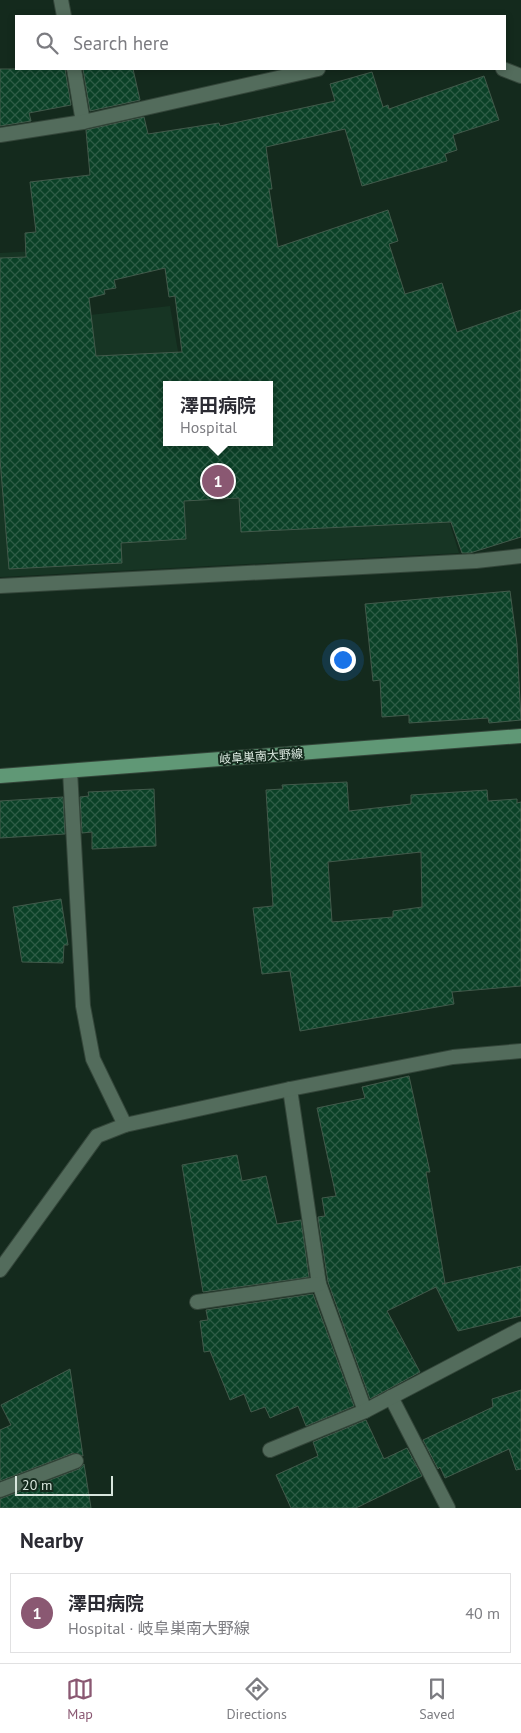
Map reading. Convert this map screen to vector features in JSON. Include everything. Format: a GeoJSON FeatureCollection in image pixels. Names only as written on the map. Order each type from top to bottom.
{"type":"FeatureCollection","features":[{"type":"Feature","properties":{"kind":"main road","name":"岐阜巣南大野線"},"geometry":{"type":"LineString","coordinates":[[0,776],[521,736]]}},
{"type":"Feature","properties":{"kind":"street"},"geometry":{"type":"LineString","coordinates":[[61,0],[64,15]]}},
{"type":"Feature","properties":{"kind":"street"},"geometry":{"type":"LineString","coordinates":[[74,70],[83,122]]}},
{"type":"Feature","properties":{"kind":"street"},"geometry":{"type":"LineString","coordinates":[[0,135],[83,122],[314,70]]}},
{"type":"Feature","properties":{"kind":"street"},"geometry":{"type":"LineString","coordinates":[[505,70],[521,76]]}},
{"type":"Feature","properties":{"kind":"street"},"geometry":{"type":"LineString","coordinates":[[0,586],[476,561],[521,556]]}},
{"type":"Feature","properties":{"kind":"street"},"geometry":{"type":"LineString","coordinates":[[70,771],[83,1006],[93,1059],[125,1125]]}},
{"type":"Feature","properties":{"kind":"street"},"geometry":{"type":"LineString","coordinates":[[0,1270],[97,1136],[125,1125],[290,1089],[453,1057],[521,1051]]}},
{"type":"Feature","properties":{"kind":"street"},"geometry":{"type":"LineString","coordinates":[[290,1089],[319,1284],[364,1410]]}},
{"type":"Feature","properties":{"kind":"street"},"geometry":{"type":"LineString","coordinates":[[197,1302],[319,1284]]}},
{"type":"Feature","properties":{"kind":"street"},"geometry":{"type":"LineString","coordinates":[[270,1450],[391,1398],[521,1329]]}},
{"type":"Feature","properties":{"kind":"street"},"geometry":{"type":"LineString","coordinates":[[391,1398],[448,1508]]}},
{"type":"Feature","properties":{"kind":"street"},"geometry":{"type":"LineString","coordinates":[[0,1490],[76,1461]]}},
{"type":"Feature","properties":{"kind":"shaded area"},"geometry":{"type":"Polygon","coordinates":[[[55,250],[63,318],[170,306],[183,381],[163,381],[163,446],[273,446],[273,385],[403,373],[459,553],[0,577],[0,253],[55,250]]]}},
{"type":"Feature","properties":{"kind":"building"},"geometry":{"type":"Polygon","coordinates":[[[0,69],[65,70],[71,105],[29,113],[31,121],[0,126],[0,69]]]}},
{"type":"Feature","properties":{"kind":"building"},"geometry":{"type":"Polygon","coordinates":[[[83,70],[133,70],[140,100],[90,111],[83,70]]]}},
{"type":"Feature","properties":{"kind":"building"},"geometry":{"type":"Polygon","coordinates":[[[372,72],[383,107],[388,105],[389,109],[484,76],[499,120],[453,135],[457,150],[445,154],[447,161],[362,186],[345,129],[266,147],[272,189],[269,189],[278,247],[388,210],[398,241],[389,244],[405,294],[442,283],[457,332],[521,310],[521,537],[470,553],[462,553],[451,522],[241,532],[239,498],[184,501],[186,539],[121,543],[122,563],[9,569],[0,459],[0,258],[26,257],[25,233],[36,232],[30,182],[90,175],[86,130],[144,117],[148,134],[219,123],[220,126],[335,101],[330,84],[372,72]],[[165,268],[114,280],[116,288],[104,290],[105,294],[89,298],[96,356],[182,352],[175,296],[169,297],[165,268]]]}},
{"type":"Feature","properties":{"kind":"building"},"geometry":{"type":"Polygon","coordinates":[[[510,591],[517,644],[521,720],[489,723],[488,718],[409,723],[409,715],[382,717],[380,680],[373,681],[365,604],[510,591]]]}},
{"type":"Feature","properties":{"kind":"building"},"geometry":{"type":"Polygon","coordinates":[[[347,782],[349,811],[411,804],[411,795],[487,790],[488,801],[517,799],[517,803],[521,802],[521,986],[452,992],[454,1004],[300,1031],[290,971],[262,974],[253,908],[273,906],[266,790],[283,789],[282,785],[347,782]],[[421,852],[328,862],[332,922],[393,917],[393,911],[422,907],[421,852]]]}},
{"type":"Feature","properties":{"kind":"building"},"geometry":{"type":"Polygon","coordinates":[[[154,789],[156,846],[92,849],[92,832],[82,833],[80,797],[89,796],[88,792],[154,789]]]}},
{"type":"Feature","properties":{"kind":"building"},"geometry":{"type":"Polygon","coordinates":[[[63,797],[65,834],[0,838],[0,801],[63,797]]]}},
{"type":"Feature","properties":{"kind":"building"},"geometry":{"type":"Polygon","coordinates":[[[61,899],[68,945],[64,945],[63,963],[22,962],[13,907],[61,899]]]}},
{"type":"Feature","properties":{"kind":"building"},"geometry":{"type":"Polygon","coordinates":[[[409,1076],[430,1172],[426,1172],[445,1283],[442,1284],[521,1266],[521,1316],[458,1331],[436,1287],[387,1311],[420,1372],[370,1399],[328,1282],[318,1217],[325,1216],[322,1198],[336,1196],[317,1108],[365,1098],[362,1087],[409,1076]]]}},
{"type":"Feature","properties":{"kind":"building"},"geometry":{"type":"Polygon","coordinates":[[[237,1155],[242,1181],[266,1176],[277,1224],[301,1220],[309,1277],[203,1292],[182,1165],[237,1155]]]}},
{"type":"Feature","properties":{"kind":"building"},"geometry":{"type":"Polygon","coordinates":[[[313,1294],[354,1406],[306,1426],[298,1406],[270,1418],[265,1407],[251,1412],[244,1394],[230,1400],[210,1351],[204,1352],[200,1321],[208,1320],[206,1310],[313,1294]]]}},
{"type":"Feature","properties":{"kind":"building"},"geometry":{"type":"Polygon","coordinates":[[[70,1369],[83,1456],[73,1453],[0,1481],[0,1430],[11,1425],[1,1405],[70,1369]]]}},
{"type":"Feature","properties":{"kind":"building"},"geometry":{"type":"Polygon","coordinates":[[[521,1390],[521,1469],[516,1470],[509,1449],[445,1478],[440,1467],[438,1469],[423,1440],[493,1407],[492,1399],[521,1390]]]}},
{"type":"Feature","properties":{"kind":"building"},"geometry":{"type":"Polygon","coordinates":[[[366,1420],[384,1459],[407,1448],[422,1476],[356,1508],[291,1508],[276,1475],[318,1456],[313,1442],[366,1420]]]}},
{"type":"Feature","properties":{"kind":"building"},"geometry":{"type":"Polygon","coordinates":[[[84,1464],[91,1508],[0,1508],[0,1499],[79,1469],[84,1464]]]}},
{"type":"Feature","properties":{"kind":"place","name":"澤田病院"},"geometry":{"type":"Point","coordinates":[218,481]}}]}
